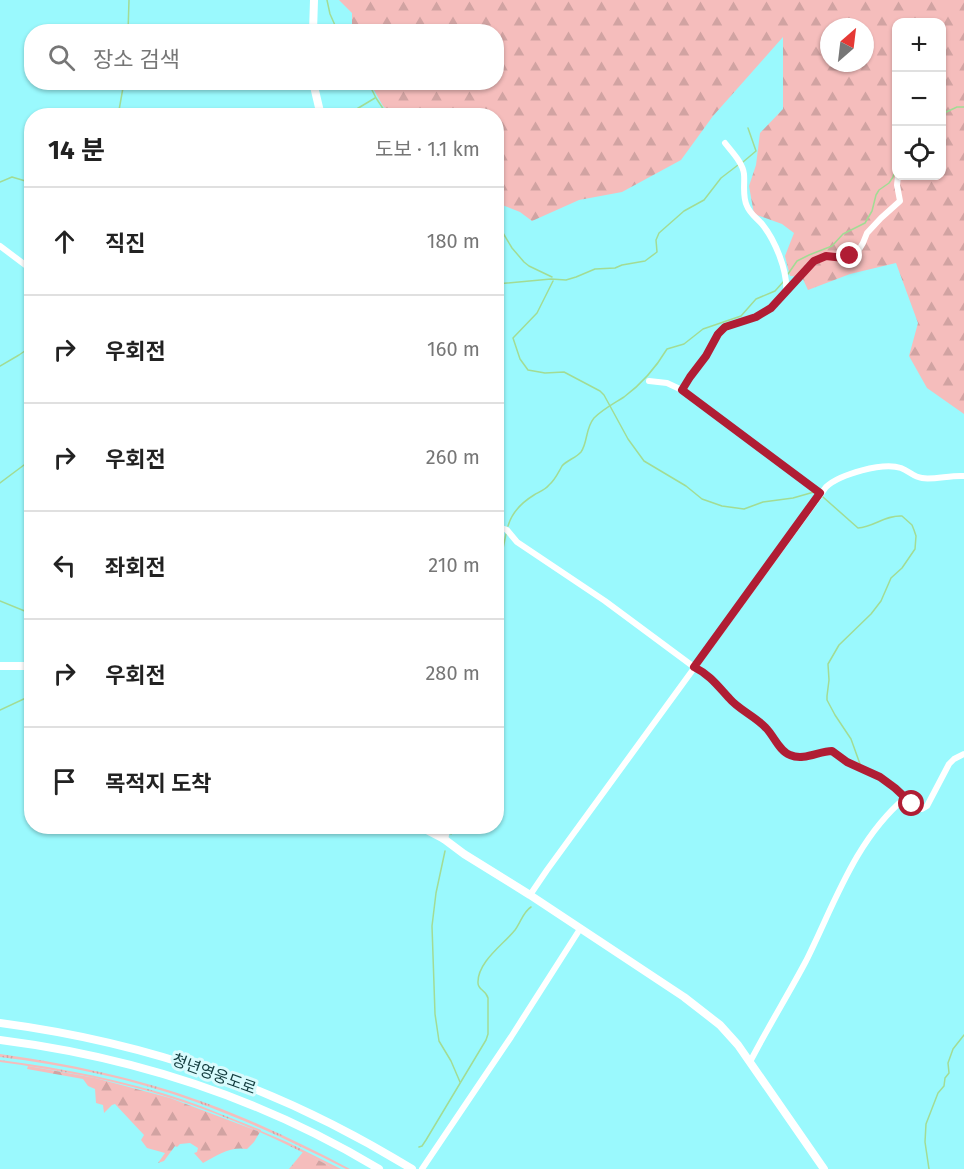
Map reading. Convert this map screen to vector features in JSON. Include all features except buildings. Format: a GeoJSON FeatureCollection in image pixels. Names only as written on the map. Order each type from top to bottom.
{"type":"FeatureCollection","features":[{"type":"Feature","properties":{"kind":"highway","name":"청년영웅도로"},"geometry":{"type":"LineString","coordinates":[[0,1023],[75,1034],[120,1044],[207,1070],[250,1086],[311,1114],[363,1140],[411,1169]]}},
{"type":"Feature","properties":{"kind":"highway","name":"청년영웅도로"},"geometry":{"type":"LineString","coordinates":[[0,1040],[116,1060],[201,1086],[284,1119],[379,1169]]}},
{"type":"Feature","properties":{"kind":"main road"},"geometry":{"type":"LineString","coordinates":[[313,24],[314,0]]}},
{"type":"Feature","properties":{"kind":"main road"},"geometry":{"type":"LineString","coordinates":[[315,90],[319,108]]}},
{"type":"Feature","properties":{"kind":"main road"},"geometry":{"type":"LineString","coordinates":[[0,666],[24,666]]}},
{"type":"Feature","properties":{"kind":"main road"},"geometry":{"type":"LineString","coordinates":[[434,834],[653,976],[712,1018],[730,1034],[824,1169]]}},
{"type":"Feature","properties":{"kind":"main road"},"geometry":{"type":"LineString","coordinates":[[444,839],[445,834]]}},
{"type":"Feature","properties":{"kind":"street"},"geometry":{"type":"LineString","coordinates":[[725,142],[744,172],[743,188],[747,207],[772,238],[783,269],[786,293]]}},
{"type":"Feature","properties":{"kind":"street"},"geometry":{"type":"LineString","coordinates":[[682,390],[706,356],[718,334],[725,327],[763,314],[786,293],[814,261],[826,256],[844,258],[860,249],[867,233],[900,201],[898,180]]}},
{"type":"Feature","properties":{"kind":"street"},"geometry":{"type":"LineString","coordinates":[[0,246],[24,264]]}},
{"type":"Feature","properties":{"kind":"street"},"geometry":{"type":"LineString","coordinates":[[649,381],[666,383],[682,390],[820,493]]}},
{"type":"Feature","properties":{"kind":"street"},"geometry":{"type":"LineString","coordinates":[[530,895],[830,482],[873,468],[900,468],[922,478],[964,476]]}},
{"type":"Feature","properties":{"kind":"street"},"geometry":{"type":"LineString","coordinates":[[504,529],[517,542],[605,601],[711,678],[729,698],[759,721],[787,754],[801,757],[832,751],[847,762],[880,777],[922,809],[925,808],[951,761],[964,754]]}},
{"type":"Feature","properties":{"kind":"street"},"geometry":{"type":"LineString","coordinates":[[750,1062],[791,989],[862,847],[905,798]]}},
{"type":"Feature","properties":{"kind":"street"},"geometry":{"type":"LineString","coordinates":[[422,1169],[580,929]]}},
{"type":"Feature","properties":{"kind":"green space"},"geometry":{"type":"Polygon","coordinates":[[[339,0],[964,0],[964,414],[927,388],[909,356],[918,323],[896,263],[850,274],[808,290],[802,277],[790,276],[785,256],[794,233],[782,224],[754,214],[749,186],[756,165],[760,133],[783,109],[783,37],[713,116],[681,160],[622,192],[579,200],[532,221],[520,212],[504,206],[504,108],[385,108],[374,90],[504,90],[504,24],[352,24],[352,13],[339,0]]]}},
{"type":"Feature","properties":{"kind":"green space"},"geometry":{"type":"Polygon","coordinates":[[[0,1054],[119,1076],[177,1093],[264,1127],[350,1169],[215,1109],[148,1086],[50,1064],[0,1057],[0,1054]]]}},
{"type":"Feature","properties":{"kind":"green space"},"geometry":{"type":"Polygon","coordinates":[[[0,1060],[93,1075],[184,1100],[261,1130],[341,1169],[335,1169],[234,1121],[171,1098],[108,1081],[0,1062],[0,1060]]]}},
{"type":"Feature","properties":{"kind":"green space"},"geometry":{"type":"Polygon","coordinates":[[[28,1066],[95,1078],[170,1098],[260,1132],[247,1149],[230,1150],[203,1163],[194,1153],[198,1148],[190,1143],[175,1146],[164,1161],[158,1163],[165,1153],[147,1148],[141,1140],[144,1135],[115,1104],[104,1113],[103,1105],[96,1103],[95,1089],[88,1086],[83,1079],[27,1069],[28,1066]]]}},
{"type":"Feature","properties":{"kind":"green space"},"geometry":{"type":"Polygon","coordinates":[[[303,1152],[335,1169],[289,1169],[303,1152]]]}},
{"type":"Feature","properties":{"kind":"waterway"},"geometry":{"type":"LineString","coordinates":[[128,24],[129,0]]}},
{"type":"Feature","properties":{"kind":"waterway"},"geometry":{"type":"LineString","coordinates":[[327,0],[334,24]]}},
{"type":"Feature","properties":{"kind":"waterway"},"geometry":{"type":"LineString","coordinates":[[119,108],[123,90]]}},
{"type":"Feature","properties":{"kind":"waterway"},"geometry":{"type":"LineString","coordinates":[[372,90],[383,108]]}},
{"type":"Feature","properties":{"kind":"waterway"},"geometry":{"type":"LineString","coordinates":[[358,108],[375,98]]}},
{"type":"Feature","properties":{"kind":"waterway"},"geometry":{"type":"LineString","coordinates":[[946,112],[957,107],[964,107]]}},
{"type":"Feature","properties":{"kind":"waterway"},"geometry":{"type":"LineString","coordinates":[[743,162],[756,151],[748,128]]}},
{"type":"Feature","properties":{"kind":"waterway"},"geometry":{"type":"LineString","coordinates":[[504,283],[566,280],[595,269],[615,268],[645,261],[657,252],[656,240],[659,233],[684,211],[704,200],[721,178],[738,165]]}},
{"type":"Feature","properties":{"kind":"waterway"},"geometry":{"type":"LineString","coordinates":[[0,182],[12,177],[24,181]]}},
{"type":"Feature","properties":{"kind":"waterway"},"geometry":{"type":"LineString","coordinates":[[788,274],[797,261],[832,246],[843,234],[865,223],[879,190],[892,178]]}},
{"type":"Feature","properties":{"kind":"waterway"},"geometry":{"type":"LineString","coordinates":[[504,235],[524,262],[552,277]]}},
{"type":"Feature","properties":{"kind":"waterway"},"geometry":{"type":"LineString","coordinates":[[553,281],[537,313],[513,338],[520,359],[528,370],[545,373],[564,372],[600,391],[628,439],[644,461],[686,486],[702,499],[722,506],[744,509],[763,502],[793,498],[814,492]]}},
{"type":"Feature","properties":{"kind":"waterway"},"geometry":{"type":"LineString","coordinates":[[508,526],[512,516],[521,505],[544,490],[555,479],[562,466],[581,452],[594,418],[637,386],[667,349],[684,344],[703,329],[741,316],[756,299],[775,291],[784,281]]}},
{"type":"Feature","properties":{"kind":"waterway"},"geometry":{"type":"LineString","coordinates":[[0,366],[24,352]]}},
{"type":"Feature","properties":{"kind":"waterway"},"geometry":{"type":"LineString","coordinates":[[0,483],[24,465]]}},
{"type":"Feature","properties":{"kind":"waterway"},"geometry":{"type":"LineString","coordinates":[[823,497],[858,528],[890,517],[902,516],[912,525],[916,536],[915,549],[902,568],[891,578],[881,601],[839,645],[828,664],[827,700],[851,739],[860,764]]}},
{"type":"Feature","properties":{"kind":"waterway"},"geometry":{"type":"LineString","coordinates":[[504,544],[506,534]]}},
{"type":"Feature","properties":{"kind":"waterway"},"geometry":{"type":"LineString","coordinates":[[0,601],[24,611]]}},
{"type":"Feature","properties":{"kind":"waterway"},"geometry":{"type":"LineString","coordinates":[[0,710],[24,699]]}},
{"type":"Feature","properties":{"kind":"waterway"},"geometry":{"type":"LineString","coordinates":[[445,851],[432,926],[435,1014],[439,1041],[460,1082]]}},
{"type":"Feature","properties":{"kind":"waterway"},"geometry":{"type":"LineString","coordinates":[[419,1147],[426,1140],[486,1040],[488,998],[478,983],[482,968],[515,930],[531,907]]}},
{"type":"Feature","properties":{"kind":"waterway"},"geometry":{"type":"LineString","coordinates":[[929,1169],[925,1142],[926,1124],[938,1093],[944,1086],[945,1078],[949,1073],[948,1063],[953,1049],[964,1035]]}},
{"type":"Feature","properties":{"kind":"route"},"geometry":{"type":"LineString","coordinates":[[850,256],[844,258],[826,256],[814,261],[786,293],[763,314],[725,327],[718,334],[706,356],[682,390],[820,493],[694,667],[711,678],[729,698],[759,721],[787,754],[801,757],[832,751],[847,762],[880,777],[912,804]]}}]}
